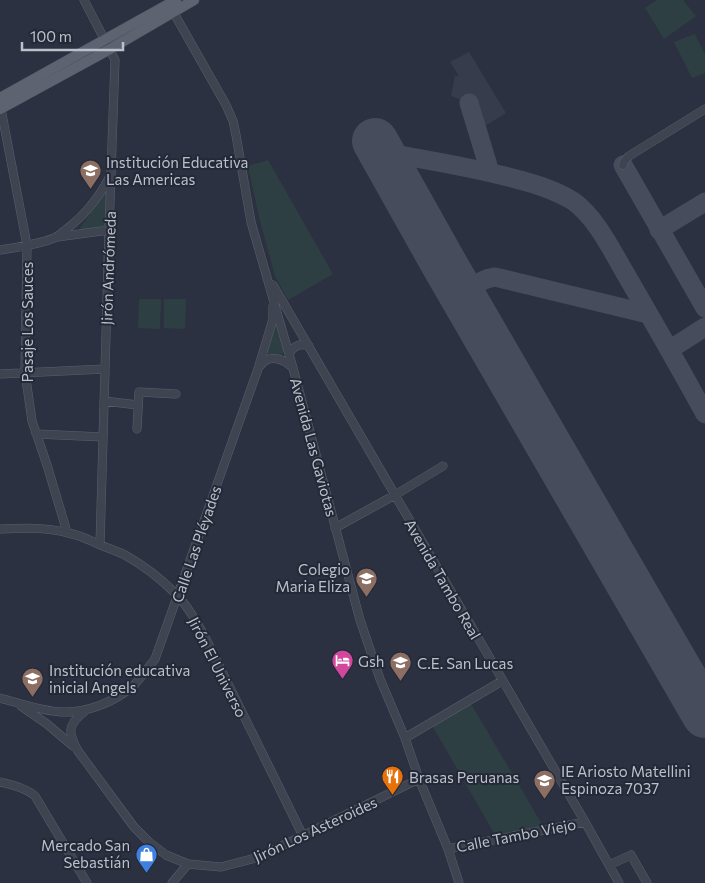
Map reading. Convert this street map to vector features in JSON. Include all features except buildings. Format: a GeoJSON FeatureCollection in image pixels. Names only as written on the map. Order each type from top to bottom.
{"type":"FeatureCollection","features":[{"type":"Feature","properties":{"kind":"main road"},"geometry":{"type":"LineString","coordinates":[[0,109],[173,5],[194,0]]}},
{"type":"Feature","properties":{"kind":"main road"},"geometry":{"type":"LineString","coordinates":[[0,98],[108,44]]}},
{"type":"Feature","properties":{"kind":"street","name":"Jirón Andrómeda"},"geometry":{"type":"LineString","coordinates":[[84,0],[115,60],[108,230],[100,544]]}},
{"type":"Feature","properties":{"kind":"street","name":"Avenida Las Gaviotas"},"geometry":{"type":"LineString","coordinates":[[173,5],[233,121],[251,222],[294,368],[363,629],[380,679],[448,848],[459,883]]}},
{"type":"Feature","properties":{"kind":"street","name":"Pasaje Los Sauces"},"geometry":{"type":"LineString","coordinates":[[0,109],[27,245],[25,372],[32,421],[67,532]]}},
{"type":"Feature","properties":{"kind":"street"},"geometry":{"type":"LineString","coordinates":[[623,165],[629,156],[705,109]]}},
{"type":"Feature","properties":{"kind":"street"},"geometry":{"type":"LineString","coordinates":[[55,238],[89,208],[102,192],[111,174]]}},
{"type":"Feature","properties":{"kind":"street"},"geometry":{"type":"LineString","coordinates":[[0,250],[55,238],[108,230]]}},
{"type":"Feature","properties":{"kind":"street","name":"Avenida Tambo Real"},"geometry":{"type":"LineString","coordinates":[[267,275],[619,883]]}},
{"type":"Feature","properties":{"kind":"street","name":"Calle Las Pléyades"},"geometry":{"type":"LineString","coordinates":[[0,698],[59,712],[86,710],[119,696],[133,686],[155,659],[258,369],[273,314],[267,275]]}},
{"type":"Feature","properties":{"kind":"street"},"geometry":{"type":"LineString","coordinates":[[289,354],[296,346],[304,344],[309,346]]}},
{"type":"Feature","properties":{"kind":"street"},"geometry":{"type":"LineString","coordinates":[[258,369],[263,362],[273,359],[286,361],[294,368]]}},
{"type":"Feature","properties":{"kind":"street"},"geometry":{"type":"LineString","coordinates":[[0,374],[105,369]]}},
{"type":"Feature","properties":{"kind":"street"},"geometry":{"type":"LineString","coordinates":[[137,429],[139,392],[176,394]]}},
{"type":"Feature","properties":{"kind":"street"},"geometry":{"type":"LineString","coordinates":[[104,401],[138,405]]}},
{"type":"Feature","properties":{"kind":"street"},"geometry":{"type":"LineString","coordinates":[[36,434],[103,437]]}},
{"type":"Feature","properties":{"kind":"street"},"geometry":{"type":"LineString","coordinates":[[335,528],[443,466]]}},
{"type":"Feature","properties":{"kind":"street","name":"Jirón El Universo"},"geometry":{"type":"LineString","coordinates":[[0,529],[26,528],[67,532],[85,538],[124,555],[178,595],[204,635],[303,836]]}},
{"type":"Feature","properties":{"kind":"street"},"geometry":{"type":"LineString","coordinates":[[405,738],[502,681]]}},
{"type":"Feature","properties":{"kind":"street","name":"Calle Las Pléyades"},"geometry":{"type":"LineString","coordinates":[[14,702],[47,724],[78,751]]}},
{"type":"Feature","properties":{"kind":"street"},"geometry":{"type":"LineString","coordinates":[[78,751],[71,738],[72,724],[86,710]]}},
{"type":"Feature","properties":{"kind":"street","name":"Jirón Los Asteroides"},"geometry":{"type":"LineString","coordinates":[[78,751],[134,827],[149,842],[166,855],[188,864],[221,868],[259,857],[419,779]]}},
{"type":"Feature","properties":{"kind":"street"},"geometry":{"type":"LineString","coordinates":[[0,782],[35,796],[87,883]]}},
{"type":"Feature","properties":{"kind":"street","name":"Calle Tambo Viejo"},"geometry":{"type":"LineString","coordinates":[[448,848],[585,822]]}},
{"type":"Feature","properties":{"kind":"street"},"geometry":{"type":"LineString","coordinates":[[609,865],[631,855],[647,883]]}},
{"type":"Feature","properties":{"kind":"street"},"geometry":{"type":"LineString","coordinates":[[172,883],[188,864]]}},
{"type":"Feature","properties":{"kind":"shaded area"},"geometry":{"type":"Polygon","coordinates":[[[657,0],[683,0],[696,16],[664,39],[645,8],[657,0]]]}},
{"type":"Feature","properties":{"kind":"shaded area"},"geometry":{"type":"Polygon","coordinates":[[[695,34],[705,55],[705,73],[692,78],[674,42],[695,34]]]}},
{"type":"Feature","properties":{"kind":"shaded area"},"geometry":{"type":"Polygon","coordinates":[[[469,52],[506,113],[485,126],[473,104],[451,96],[455,76],[459,76],[450,62],[469,52]]]}},
{"type":"Feature","properties":{"kind":"shaded area"},"geometry":{"type":"Polygon","coordinates":[[[268,160],[333,274],[288,300],[275,276],[248,166],[268,160]]]}},
{"type":"Feature","properties":{"kind":"shaded area"},"geometry":{"type":"Polygon","coordinates":[[[105,193],[107,193],[107,224],[103,228],[82,230],[80,228],[105,193]]]}},
{"type":"Feature","properties":{"kind":"shaded area"},"geometry":{"type":"Polygon","coordinates":[[[139,299],[161,299],[160,329],[138,328],[139,299]]]}},
{"type":"Feature","properties":{"kind":"shaded area"},"geometry":{"type":"Polygon","coordinates":[[[164,299],[186,299],[185,329],[164,328],[164,299]]]}},
{"type":"Feature","properties":{"kind":"shaded area"},"geometry":{"type":"Polygon","coordinates":[[[275,323],[284,352],[281,355],[266,352],[275,323]]]}},
{"type":"Feature","properties":{"kind":"shaded area"},"geometry":{"type":"Polygon","coordinates":[[[470,702],[543,826],[495,835],[432,725],[470,702]]]}},
{"type":"Feature","properties":{"kind":"taxiway"},"geometry":{"type":"LineString","coordinates":[[469,103],[490,172]]}},
{"type":"Feature","properties":{"kind":"taxiway"},"geometry":{"type":"LineString","coordinates":[[382,152],[449,164],[531,183],[559,194],[582,208],[604,237],[705,414]]}},
{"type":"Feature","properties":{"kind":"taxiway"},"geometry":{"type":"LineString","coordinates":[[623,165],[705,308]]}},
{"type":"Feature","properties":{"kind":"taxiway"},"geometry":{"type":"LineString","coordinates":[[659,230],[705,202]]}},
{"type":"Feature","properties":{"kind":"taxiway"},"geometry":{"type":"LineString","coordinates":[[469,308],[475,286],[483,280],[495,277],[648,314]]}},
{"type":"Feature","properties":{"kind":"taxiway"},"geometry":{"type":"LineString","coordinates":[[669,350],[705,327]]}},
{"type":"Feature","properties":{"kind":"runway"},"geometry":{"type":"LineString","coordinates":[[375,141],[705,715]]}},
{"type":"Feature","properties":{"kind":"place","name":"Institución Educativa Las Americas"},"geometry":{"type":"Point","coordinates":[90,190]}},
{"type":"Feature","properties":{"kind":"place","name":"Colegio Maria Eliza"},"geometry":{"type":"Point","coordinates":[366,597]}},
{"type":"Feature","properties":{"kind":"place","name":"Gsh"},"geometry":{"type":"Point","coordinates":[342,680]}},
{"type":"Feature","properties":{"kind":"place","name":"C.E. San Lucas"},"geometry":{"type":"Point","coordinates":[401,682]}},
{"type":"Feature","properties":{"kind":"place","name":"Institución educativa inicial Angels"},"geometry":{"type":"Point","coordinates":[33,698]}},
{"type":"Feature","properties":{"kind":"place","name":"Brasas Peruanas"},"geometry":{"type":"Point","coordinates":[393,796]}},
{"type":"Feature","properties":{"kind":"place","name":"IE Ariosto Matellini Espinoza 7037"},"geometry":{"type":"Point","coordinates":[545,799]}},
{"type":"Feature","properties":{"kind":"place","name":"Mercado San Sebastián"},"geometry":{"type":"Point","coordinates":[146,873]}}]}
